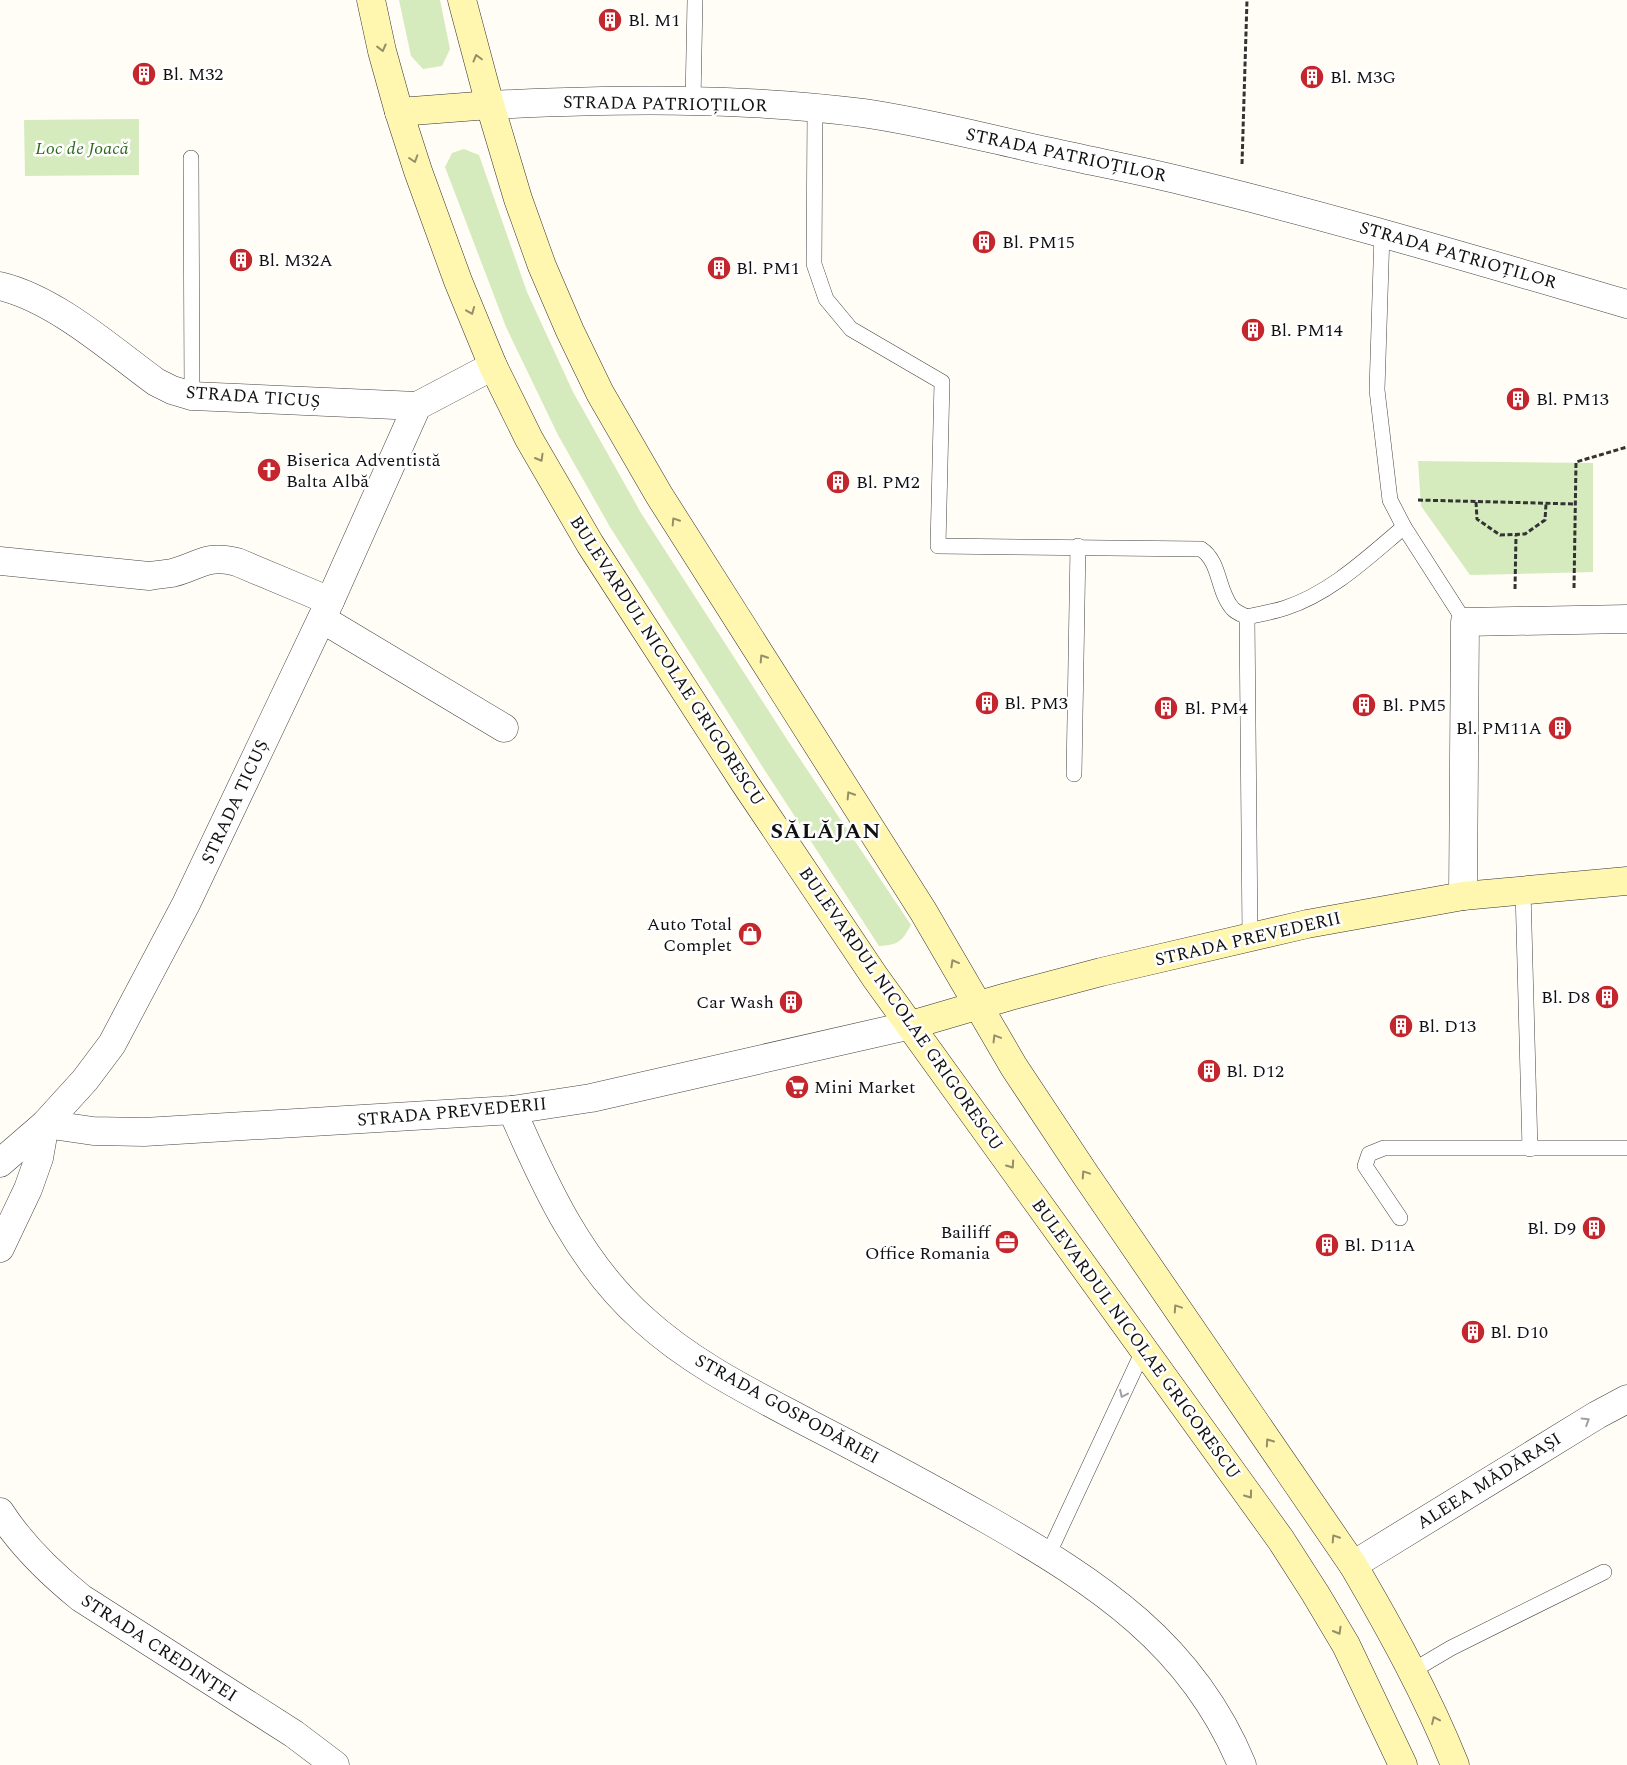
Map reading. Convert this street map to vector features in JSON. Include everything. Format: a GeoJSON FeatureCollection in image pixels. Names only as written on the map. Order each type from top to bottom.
{"type":"FeatureCollection","features":[{"type":"Feature","properties":{"kind":"main road","name":"BULEVARDUL NICOLAE GRIGORESCU"},"geometry":{"type":"LineString","coordinates":[[371,0],[382,51],[399,112],[443,240],[493,366],[528,439],[590,544],[749,790],[864,961],[1281,1540],[1316,1592],[1346,1645],[1403,1765]]}},
{"type":"Feature","properties":{"kind":"main road"},"geometry":{"type":"LineString","coordinates":[[462,0],[518,199],[542,266],[570,331],[600,393],[659,495],[923,911],[1014,1067],[1352,1565],[1386,1622],[1412,1671],[1455,1765]]}},
{"type":"Feature","properties":{"kind":"main road"},"geometry":{"type":"LineString","coordinates":[[399,112],[490,105]]}},
{"type":"Feature","properties":{"kind":"main road","name":"STRADA PREVEDERII"},"geometry":{"type":"LineString","coordinates":[[911,1025],[1092,975],[1250,936],[1317,922],[1463,896],[1627,881]]}},
{"type":"Feature","properties":{"kind":"street","name":"STRADA PATRIOȚILOR"},"geometry":{"type":"LineString","coordinates":[[490,105],[552,102],[693,101],[815,108],[916,123],[1182,181],[1241,196],[1382,233],[1627,304]]}},
{"type":"Feature","properties":{"kind":"street","name":"STRADA TICUȘ"},"geometry":{"type":"LineString","coordinates":[[0,286],[32,297],[66,316],[156,382],[172,390],[192,396],[417,406],[326,610],[186,904],[112,1044],[85,1080],[45,1124],[0,1163]]}},
{"type":"Feature","properties":{"kind":"street"},"geometry":{"type":"LineString","coordinates":[[417,406],[493,366]]}},
{"type":"Feature","properties":{"kind":"street"},"geometry":{"type":"LineString","coordinates":[[0,561],[149,576],[173,572],[208,560],[222,558],[237,562],[326,610],[504,728]]}},
{"type":"Feature","properties":{"kind":"street"},"geometry":{"type":"LineString","coordinates":[[1463,896],[1465,622],[1627,619]]}},
{"type":"Feature","properties":{"kind":"street","name":"STRADA PREVEDERII"},"geometry":{"type":"LineString","coordinates":[[45,1124],[93,1131],[144,1132],[512,1110],[591,1098],[911,1025]]}},
{"type":"Feature","properties":{"kind":"street","name":"STRADA GOSPODĂRIEI"},"geometry":{"type":"LineString","coordinates":[[512,1110],[532,1155],[576,1240],[609,1285],[643,1320],[692,1358],[734,1384],[917,1479],[1048,1555],[1096,1587],[1129,1612],[1179,1660],[1216,1712],[1242,1765]]}},
{"type":"Feature","properties":{"kind":"street"},"geometry":{"type":"LineString","coordinates":[[0,1248],[28,1189],[39,1158],[45,1124]]}},
{"type":"Feature","properties":{"kind":"street","name":"ALEEA MĂDĂRAȘI"},"geometry":{"type":"LineString","coordinates":[[1352,1565],[1597,1415],[1627,1399]]}},
{"type":"Feature","properties":{"kind":"street","name":"STRADA CREDINȚEI"},"geometry":{"type":"LineString","coordinates":[[0,1512],[33,1555],[57,1579],[82,1598],[294,1734],[335,1765]]}},
{"type":"Feature","properties":{"kind":"lane"},"geometry":{"type":"LineString","coordinates":[[693,101],[695,0]]}},
{"type":"Feature","properties":{"kind":"lane"},"geometry":{"type":"LineString","coordinates":[[815,108],[814,264],[826,299],[851,329],[942,382],[938,546],[1078,546],[1201,549],[1208,554],[1213,563],[1224,598],[1234,611],[1247,617],[1285,608],[1310,598],[1340,580],[1404,528]]}},
{"type":"Feature","properties":{"kind":"lane"},"geometry":{"type":"LineString","coordinates":[[192,158],[192,396]]}},
{"type":"Feature","properties":{"kind":"lane"},"geometry":{"type":"LineString","coordinates":[[1382,233],[1377,390],[1390,500],[1404,528],[1465,622]]}},
{"type":"Feature","properties":{"kind":"lane"},"geometry":{"type":"LineString","coordinates":[[1074,774],[1078,546]]}},
{"type":"Feature","properties":{"kind":"lane"},"geometry":{"type":"LineString","coordinates":[[1247,617],[1250,936]]}},
{"type":"Feature","properties":{"kind":"lane"},"geometry":{"type":"LineString","coordinates":[[1523,890],[1530,1149]]}},
{"type":"Feature","properties":{"kind":"lane"},"geometry":{"type":"LineString","coordinates":[[1400,1218],[1365,1166],[1369,1154],[1384,1148],[1627,1148]]}},
{"type":"Feature","properties":{"kind":"lane"},"geometry":{"type":"LineString","coordinates":[[1048,1555],[1144,1349]]}},
{"type":"Feature","properties":{"kind":"lane"},"geometry":{"type":"LineString","coordinates":[[1412,1671],[1451,1648],[1604,1572]]}},
{"type":"Feature","properties":{"kind":"path"},"geometry":{"type":"LineString","coordinates":[[1241,196],[1247,0]]}},
{"type":"Feature","properties":{"kind":"path"},"geometry":{"type":"LineString","coordinates":[[1574,620],[1576,462],[1627,447]]}},
{"type":"Feature","properties":{"kind":"path"},"geometry":{"type":"LineString","coordinates":[[1390,500],[1575,504]]}},
{"type":"Feature","properties":{"kind":"path"},"geometry":{"type":"LineString","coordinates":[[1476,502],[1477,519],[1500,535],[1525,534],[1546,520],[1546,503]]}},
{"type":"Feature","properties":{"kind":"path"},"geometry":{"type":"LineString","coordinates":[[1515,620],[1516,535]]}},
{"type":"Feature","properties":{"kind":"green space"},"geometry":{"type":"Polygon","coordinates":[[[399,0],[440,0],[450,49],[442,66],[423,69],[411,56],[399,0]]]}},
{"type":"Feature","properties":{"kind":"green space","name":"Loc de Joacă"},"geometry":{"type":"Polygon","coordinates":[[[139,119],[139,175],[25,176],[24,120],[139,119]]]}},
{"type":"Feature","properties":{"kind":"green space"},"geometry":{"type":"Polygon","coordinates":[[[464,149],[479,155],[527,292],[573,392],[641,513],[790,744],[911,925],[905,935],[896,943],[879,946],[610,527],[558,435],[506,327],[445,167],[452,153],[464,149]]]}},
{"type":"Feature","properties":{"kind":"green space"},"geometry":{"type":"Polygon","coordinates":[[[1418,461],[1593,463],[1593,572],[1470,575],[1421,506],[1418,461]]]}},
{"type":"Feature","properties":{"kind":"place","name":"Bl. M1"},"geometry":{"type":"Point","coordinates":[610,20]}},
{"type":"Feature","properties":{"kind":"place","name":"Bl. M32"},"geometry":{"type":"Point","coordinates":[144,74]}},
{"type":"Feature","properties":{"kind":"place","name":"Bl. M3G"},"geometry":{"type":"Point","coordinates":[1312,77]}},
{"type":"Feature","properties":{"kind":"place","name":"Bl. PM15"},"geometry":{"type":"Point","coordinates":[984,242]}},
{"type":"Feature","properties":{"kind":"place","name":"Bl. M32A"},"geometry":{"type":"Point","coordinates":[241,260]}},
{"type":"Feature","properties":{"kind":"place","name":"Bl. PM1"},"geometry":{"type":"Point","coordinates":[719,268]}},
{"type":"Feature","properties":{"kind":"place","name":"Bl. PM14"},"geometry":{"type":"Point","coordinates":[1253,330]}},
{"type":"Feature","properties":{"kind":"place","name":"Bl. PM13"},"geometry":{"type":"Point","coordinates":[1518,399]}},
{"type":"Feature","properties":{"kind":"place","name":"Biserica Adventistă Balta Albă"},"geometry":{"type":"Point","coordinates":[269,470]}},
{"type":"Feature","properties":{"kind":"place","name":"Bl. PM2"},"geometry":{"type":"Point","coordinates":[838,482]}},
{"type":"Feature","properties":{"kind":"place","name":"Bl. PM3"},"geometry":{"type":"Point","coordinates":[987,703]}},
{"type":"Feature","properties":{"kind":"place","name":"Bl. PM5"},"geometry":{"type":"Point","coordinates":[1364,705]}},
{"type":"Feature","properties":{"kind":"place","name":"Bl. PM4"},"geometry":{"type":"Point","coordinates":[1166,708]}},
{"type":"Feature","properties":{"kind":"place","name":"Bl. PM11A"},"geometry":{"type":"Point","coordinates":[1560,728]}},
{"type":"Feature","properties":{"kind":"place","name":"Auto Total Complet"},"geometry":{"type":"Point","coordinates":[750,934]}},
{"type":"Feature","properties":{"kind":"place","name":"Bl. D8"},"geometry":{"type":"Point","coordinates":[1607,997]}},
{"type":"Feature","properties":{"kind":"place","name":"Car Wash"},"geometry":{"type":"Point","coordinates":[791,1002]}},
{"type":"Feature","properties":{"kind":"place","name":"Bl. D13"},"geometry":{"type":"Point","coordinates":[1401,1026]}},
{"type":"Feature","properties":{"kind":"place","name":"Bl. D12"},"geometry":{"type":"Point","coordinates":[1209,1071]}},
{"type":"Feature","properties":{"kind":"place","name":"Mini Market"},"geometry":{"type":"Point","coordinates":[797,1087]}},
{"type":"Feature","properties":{"kind":"place","name":"Bl. D9"},"geometry":{"type":"Point","coordinates":[1594,1228]}},
{"type":"Feature","properties":{"kind":"place","name":"Bailiff Office Romania"},"geometry":{"type":"Point","coordinates":[1007,1242]}},
{"type":"Feature","properties":{"kind":"place","name":"Bl. D11A"},"geometry":{"type":"Point","coordinates":[1327,1245]}},
{"type":"Feature","properties":{"kind":"place","name":"Bl. D10"},"geometry":{"type":"Point","coordinates":[1473,1332]}},
{"type":"Feature","properties":{"kind":"district","name":"SĂLĂJAN"},"geometry":{"type":"Point","coordinates":[826,831]}}]}
